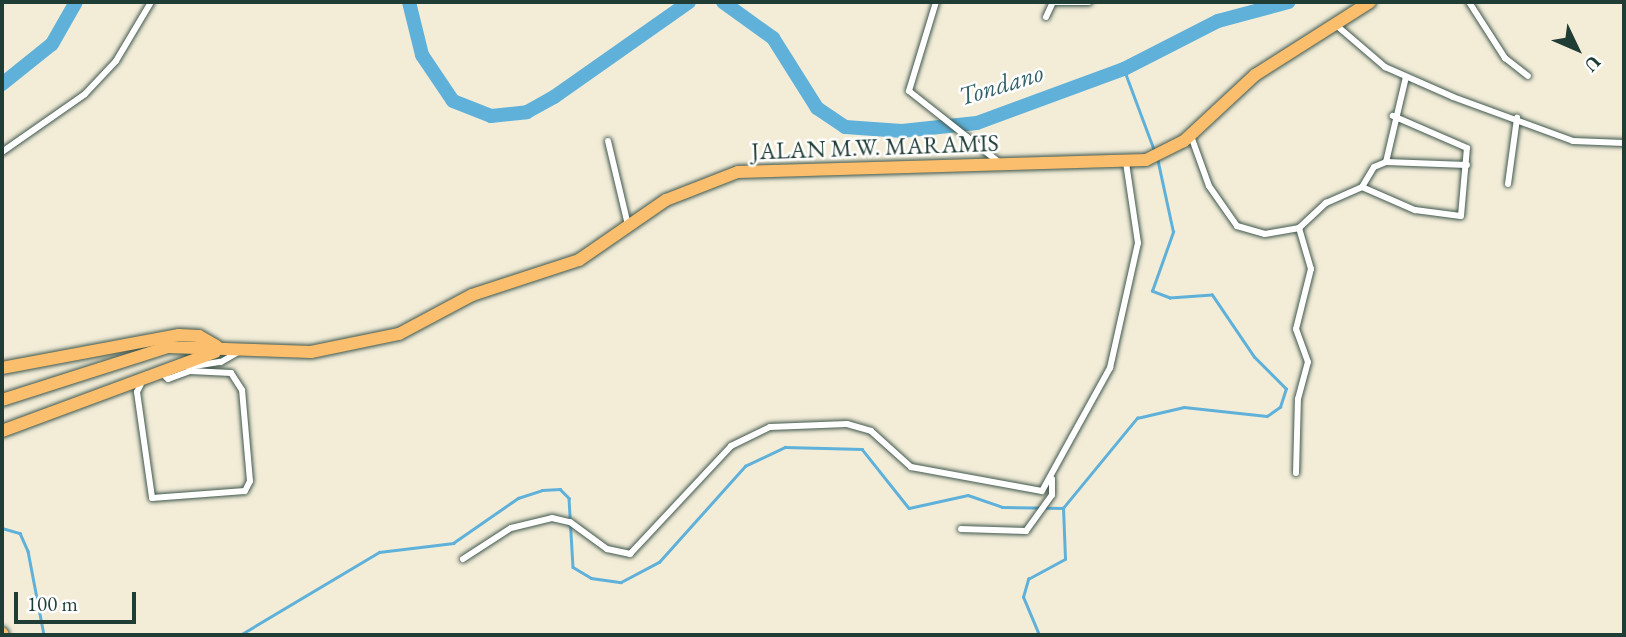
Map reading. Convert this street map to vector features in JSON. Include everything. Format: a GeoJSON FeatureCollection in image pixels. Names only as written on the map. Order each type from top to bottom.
{"type":"FeatureCollection","features":[{"type":"Feature","properties":{"kind":"highway"},"geometry":{"type":"LineString","coordinates":[[1191,134],[1255,75],[1370,2]]}},
{"type":"Feature","properties":{"kind":"highway","name":"JALAN M.W. MARAMIS"},"geometry":{"type":"LineString","coordinates":[[229,348],[327,351],[399,334],[472,295],[579,260],[630,230],[682,191],[738,172],[1126,163],[1165,153],[1191,134]]}},
{"type":"Feature","properties":{"kind":"highway"},"geometry":{"type":"LineString","coordinates":[[2,368],[179,335],[199,336],[229,348]]}},
{"type":"Feature","properties":{"kind":"highway"},"geometry":{"type":"LineString","coordinates":[[2,400],[186,345],[229,348]]}},
{"type":"Feature","properties":{"kind":"highway"},"geometry":{"type":"LineString","coordinates":[[2,431],[171,364],[229,348]]}},
{"type":"Feature","properties":{"kind":"street"},"geometry":{"type":"LineString","coordinates":[[2,152],[85,94],[116,61],[151,2]]}},
{"type":"Feature","properties":{"kind":"street"},"geometry":{"type":"LineString","coordinates":[[936,2],[909,91],[1001,164]]}},
{"type":"Feature","properties":{"kind":"street"},"geometry":{"type":"LineString","coordinates":[[1046,18],[1053,2],[1089,2]]}},
{"type":"Feature","properties":{"kind":"street"},"geometry":{"type":"LineString","coordinates":[[1469,2],[1505,58],[1528,76]]}},
{"type":"Feature","properties":{"kind":"street"},"geometry":{"type":"LineString","coordinates":[[1336,25],[1406,76],[1573,141],[1624,143]]}},
{"type":"Feature","properties":{"kind":"street"},"geometry":{"type":"LineString","coordinates":[[1385,163],[1393,116],[1406,76]]}},
{"type":"Feature","properties":{"kind":"street"},"geometry":{"type":"LineString","coordinates":[[1362,187],[1457,220],[1467,165],[1467,148],[1393,116]]}},
{"type":"Feature","properties":{"kind":"street"},"geometry":{"type":"LineString","coordinates":[[1508,184],[1517,118]]}},
{"type":"Feature","properties":{"kind":"street"},"geometry":{"type":"LineString","coordinates":[[1191,134],[1209,186],[1237,226],[1265,234],[1299,228],[1326,203],[1362,187],[1374,167],[1385,163],[1467,165]]}},
{"type":"Feature","properties":{"kind":"street"},"geometry":{"type":"LineString","coordinates":[[608,141],[630,230]]}},
{"type":"Feature","properties":{"kind":"street"},"geometry":{"type":"LineString","coordinates":[[961,529],[1026,531],[1045,505],[1052,477],[1110,368],[1138,243],[1126,163]]}},
{"type":"Feature","properties":{"kind":"street"},"geometry":{"type":"LineString","coordinates":[[1296,473],[1298,399],[1308,362],[1296,329],[1311,269],[1299,228]]}},
{"type":"Feature","properties":{"kind":"street"},"geometry":{"type":"LineString","coordinates":[[163,374],[169,379],[190,372],[231,373],[242,390],[250,481],[245,491],[152,498],[137,392],[149,377],[163,374],[221,362],[229,348]]}},
{"type":"Feature","properties":{"kind":"street"},"geometry":{"type":"LineString","coordinates":[[463,559],[511,528],[552,518],[570,522],[607,549],[621,555],[633,552],[731,446],[770,427],[847,424],[871,431],[911,467],[1000,480],[1037,492],[1052,477]]}},
{"type":"Feature","properties":{"kind":"waterway","name":"Tondano"},"geometry":{"type":"LineString","coordinates":[[2,84],[52,44],[76,2]]}},
{"type":"Feature","properties":{"kind":"waterway","name":"Tondano"},"geometry":{"type":"LineString","coordinates":[[409,2],[422,55],[453,101],[491,116],[527,112],[554,97],[689,2]]}},
{"type":"Feature","properties":{"kind":"waterway","name":"Tondano"},"geometry":{"type":"LineString","coordinates":[[723,2],[773,38],[817,108],[845,127],[902,131],[977,123],[1124,69],[1218,21],[1289,2]]}},
{"type":"Feature","properties":{"kind":"waterway"},"geometry":{"type":"LineString","coordinates":[[1124,69],[1155,152]]}},
{"type":"Feature","properties":{"kind":"waterway"},"geometry":{"type":"LineString","coordinates":[[1039,635],[1023,597],[1028,579],[1065,559],[1063,508],[1137,418],[1184,407],[1267,416],[1280,407],[1286,389],[1254,357],[1212,295],[1170,298],[1152,291],[1173,232],[1157,158]]}},
{"type":"Feature","properties":{"kind":"waterway"},"geometry":{"type":"LineString","coordinates":[[240,635],[379,552],[453,543],[518,498],[542,490],[560,489],[569,498],[573,567],[591,578],[621,582],[659,562],[745,466],[785,447],[862,449],[909,508],[968,495],[1002,507],[1063,508]]}},
{"type":"Feature","properties":{"kind":"waterway"},"geometry":{"type":"LineString","coordinates":[[2,528],[20,533],[28,551],[44,635]]}}]}
